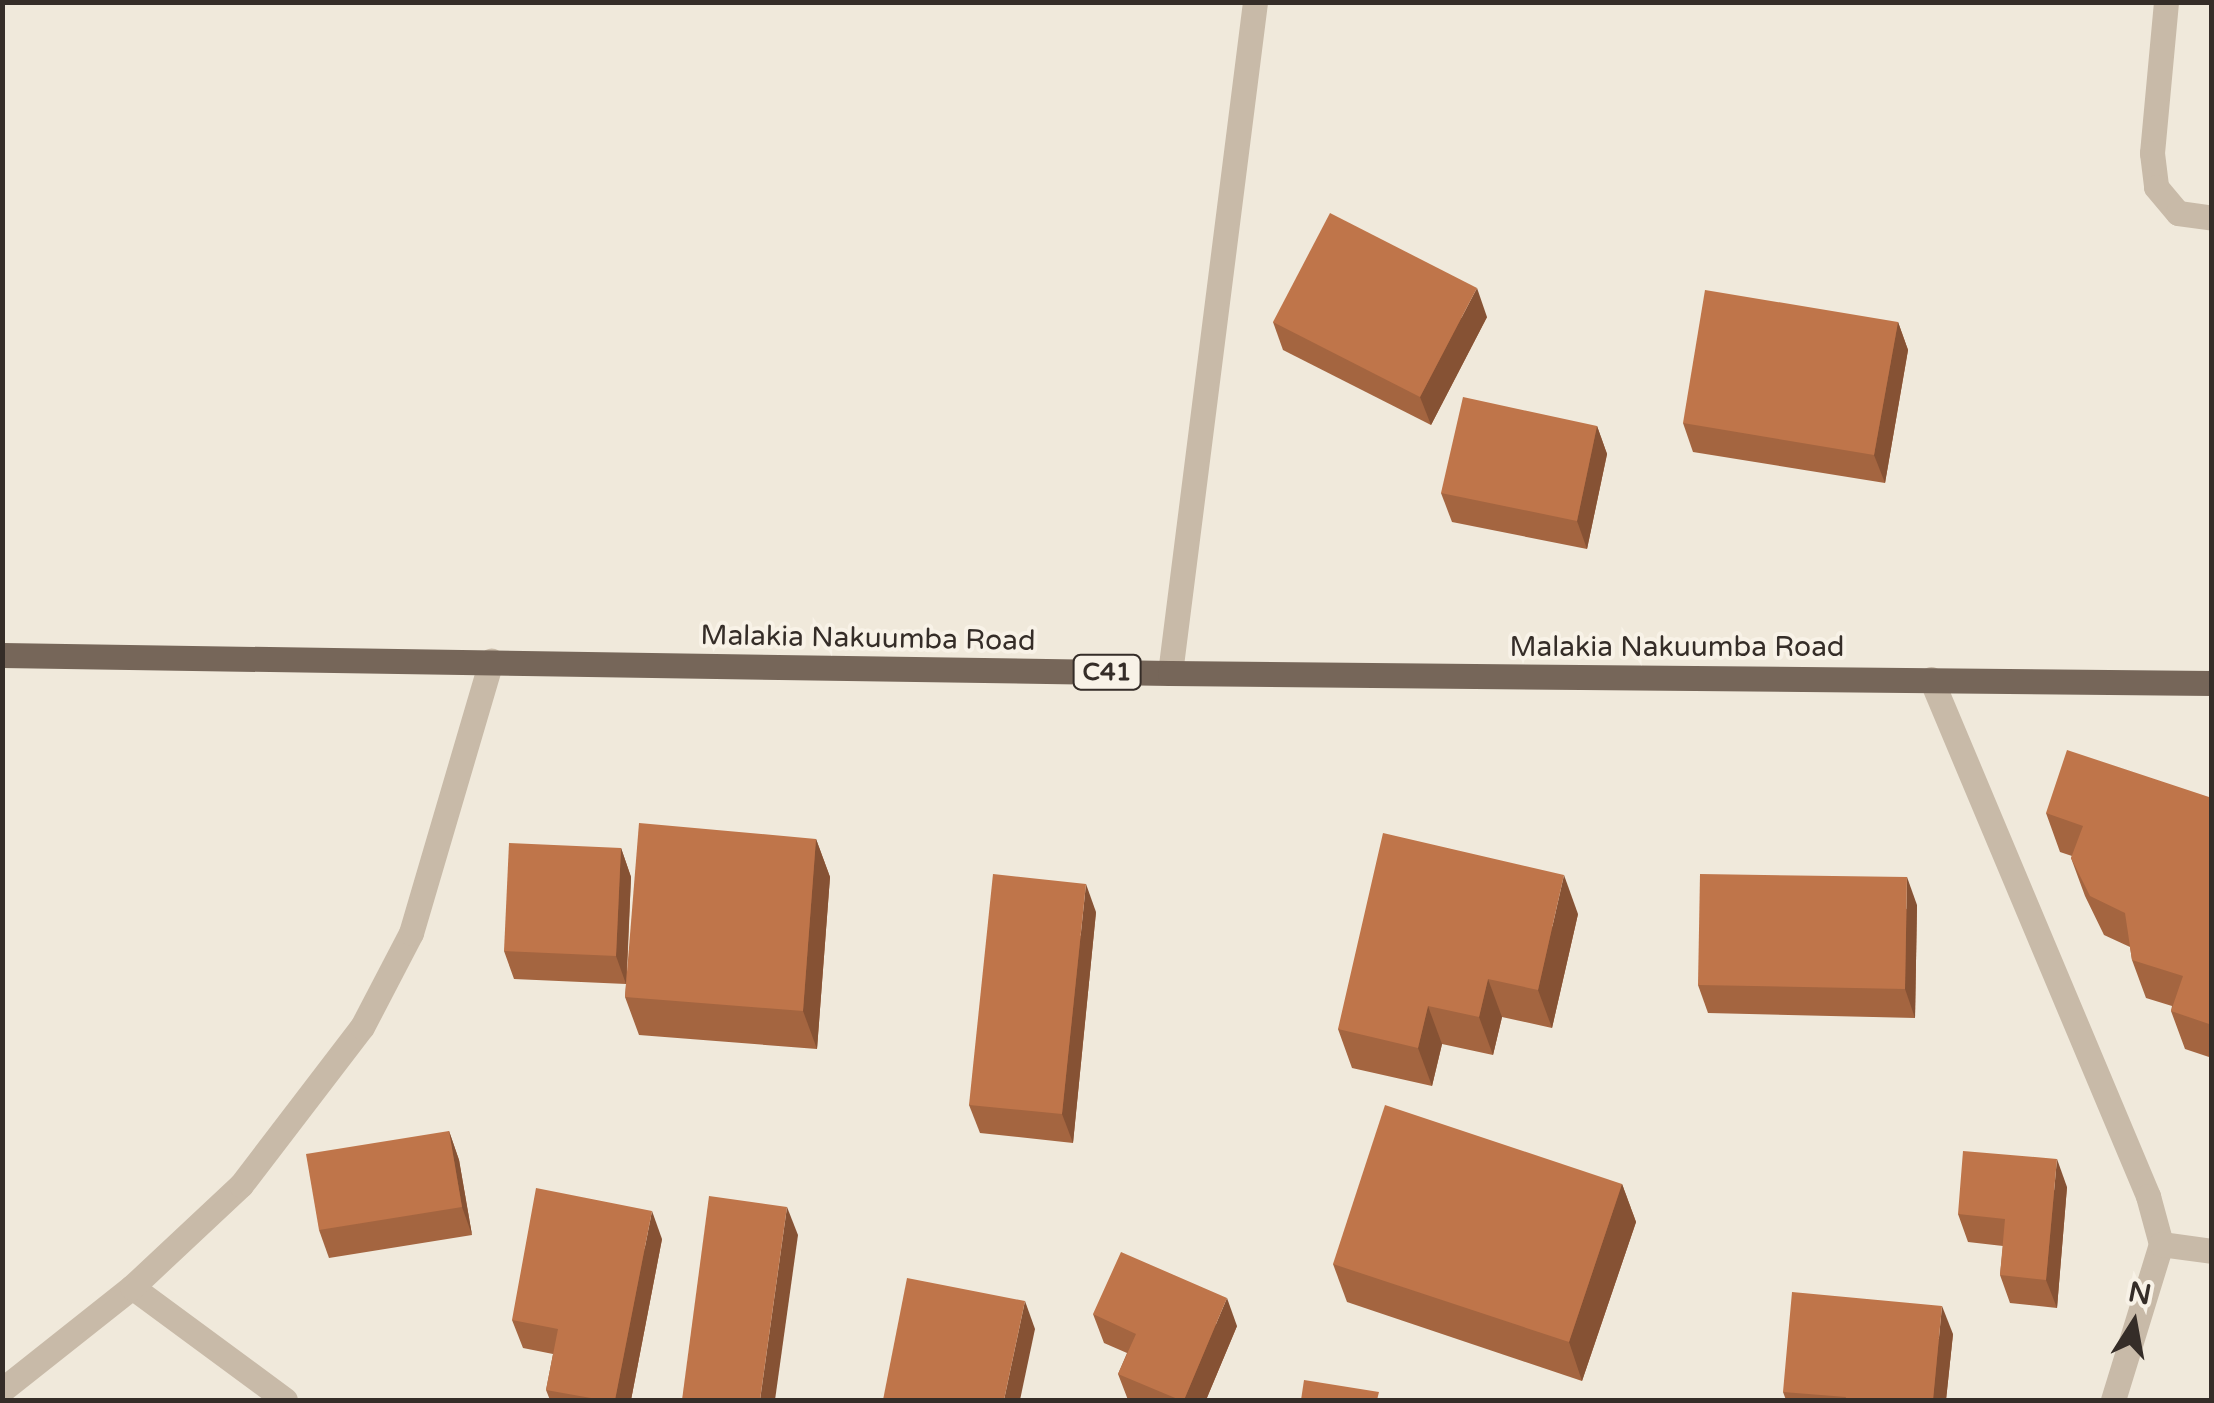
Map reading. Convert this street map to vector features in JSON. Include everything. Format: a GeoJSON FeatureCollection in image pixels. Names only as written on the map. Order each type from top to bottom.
{"type":"FeatureCollection","features":[{"type":"Feature","properties":{"kind":"main road","name":"Malakia Nakuumba Road"},"geometry":{"type":"LineString","coordinates":[[2,655],[1170,673],[2212,683]]}},
{"type":"Feature","properties":{"kind":"lane"},"geometry":{"type":"LineString","coordinates":[[1170,673],[1255,2]]}},
{"type":"Feature","properties":{"kind":"lane"},"geometry":{"type":"LineString","coordinates":[[2166,2],[2152,153],[2156,187],[2178,213],[2212,218]]}},
{"type":"Feature","properties":{"kind":"lane"},"geometry":{"type":"LineString","coordinates":[[2,1390],[132,1287],[241,1184],[362,1026],[411,933],[491,661]]}},
{"type":"Feature","properties":{"kind":"lane"},"geometry":{"type":"LineString","coordinates":[[1931,680],[2148,1196],[2161,1244],[2113,1400]]}},
{"type":"Feature","properties":{"kind":"lane"},"geometry":{"type":"LineString","coordinates":[[2161,1244],[2212,1251]]}},
{"type":"Feature","properties":{"kind":"lane"},"geometry":{"type":"LineString","coordinates":[[132,1287],[285,1400]]}},
{"type":"Feature","properties":{"kind":"building"},"geometry":{"type":"Polygon","coordinates":[[[1330,213],[1477,288],[1420,397],[1273,322],[1330,213]]]}},
{"type":"Feature","properties":{"kind":"building"},"geometry":{"type":"Polygon","coordinates":[[[1705,290],[1898,322],[1874,455],[1683,423],[1705,290]]]}},
{"type":"Feature","properties":{"kind":"building"},"geometry":{"type":"Polygon","coordinates":[[[1463,397],[1597,426],[1577,521],[1441,493],[1463,397]]]}},
{"type":"Feature","properties":{"kind":"building"},"geometry":{"type":"Polygon","coordinates":[[[2067,750],[2212,798],[2212,1025],[2171,1011],[2183,976],[2132,960],[2125,913],[2090,896],[2071,858],[2083,826],[2046,813],[2067,750]]]}},
{"type":"Feature","properties":{"kind":"building"},"geometry":{"type":"Polygon","coordinates":[[[639,823],[816,839],[803,1011],[625,997],[639,823]]]}},
{"type":"Feature","properties":{"kind":"building"},"geometry":{"type":"Polygon","coordinates":[[[1383,833],[1564,875],[1538,990],[1488,979],[1479,1017],[1428,1006],[1418,1048],[1338,1029],[1383,833]]]}},
{"type":"Feature","properties":{"kind":"building"},"geometry":{"type":"Polygon","coordinates":[[[509,843],[621,848],[616,956],[504,951],[509,843]]]}},
{"type":"Feature","properties":{"kind":"building"},"geometry":{"type":"Polygon","coordinates":[[[993,874],[1086,884],[1062,1114],[969,1105],[993,874]]]}},
{"type":"Feature","properties":{"kind":"building"},"geometry":{"type":"Polygon","coordinates":[[[1700,874],[1907,877],[1905,989],[1698,985],[1700,874]]]}},
{"type":"Feature","properties":{"kind":"building"},"geometry":{"type":"Polygon","coordinates":[[[1385,1105],[1622,1184],[1569,1342],[1333,1264],[1385,1105]]]}},
{"type":"Feature","properties":{"kind":"building"},"geometry":{"type":"Polygon","coordinates":[[[449,1131],[462,1207],[319,1230],[306,1154],[449,1131]]]}},
{"type":"Feature","properties":{"kind":"building"},"geometry":{"type":"Polygon","coordinates":[[[1963,1151],[2057,1159],[2046,1280],[2000,1275],[2005,1219],[1958,1214],[1963,1151]]]}},
{"type":"Feature","properties":{"kind":"building"},"geometry":{"type":"Polygon","coordinates":[[[536,1188],[652,1211],[615,1400],[546,1390],[558,1329],[512,1320],[536,1188]]]}},
{"type":"Feature","properties":{"kind":"building"},"geometry":{"type":"Polygon","coordinates":[[[709,1196],[787,1207],[760,1400],[682,1400],[709,1196]]]}},
{"type":"Feature","properties":{"kind":"building"},"geometry":{"type":"Polygon","coordinates":[[[1121,1252],[1227,1298],[1184,1400],[1118,1374],[1136,1334],[1093,1314],[1121,1252]]]}},
{"type":"Feature","properties":{"kind":"building"},"geometry":{"type":"Polygon","coordinates":[[[907,1278],[1025,1301],[1004,1400],[883,1400],[907,1278]]]}},
{"type":"Feature","properties":{"kind":"building"},"geometry":{"type":"Polygon","coordinates":[[[1792,1292],[1942,1306],[1933,1400],[1845,1400],[1846,1397],[1783,1392],[1792,1292]]]}},
{"type":"Feature","properties":{"kind":"building"},"geometry":{"type":"Polygon","coordinates":[[[1304,1380],[1379,1392],[1377,1400],[1301,1400],[1304,1380]]]}}]}
